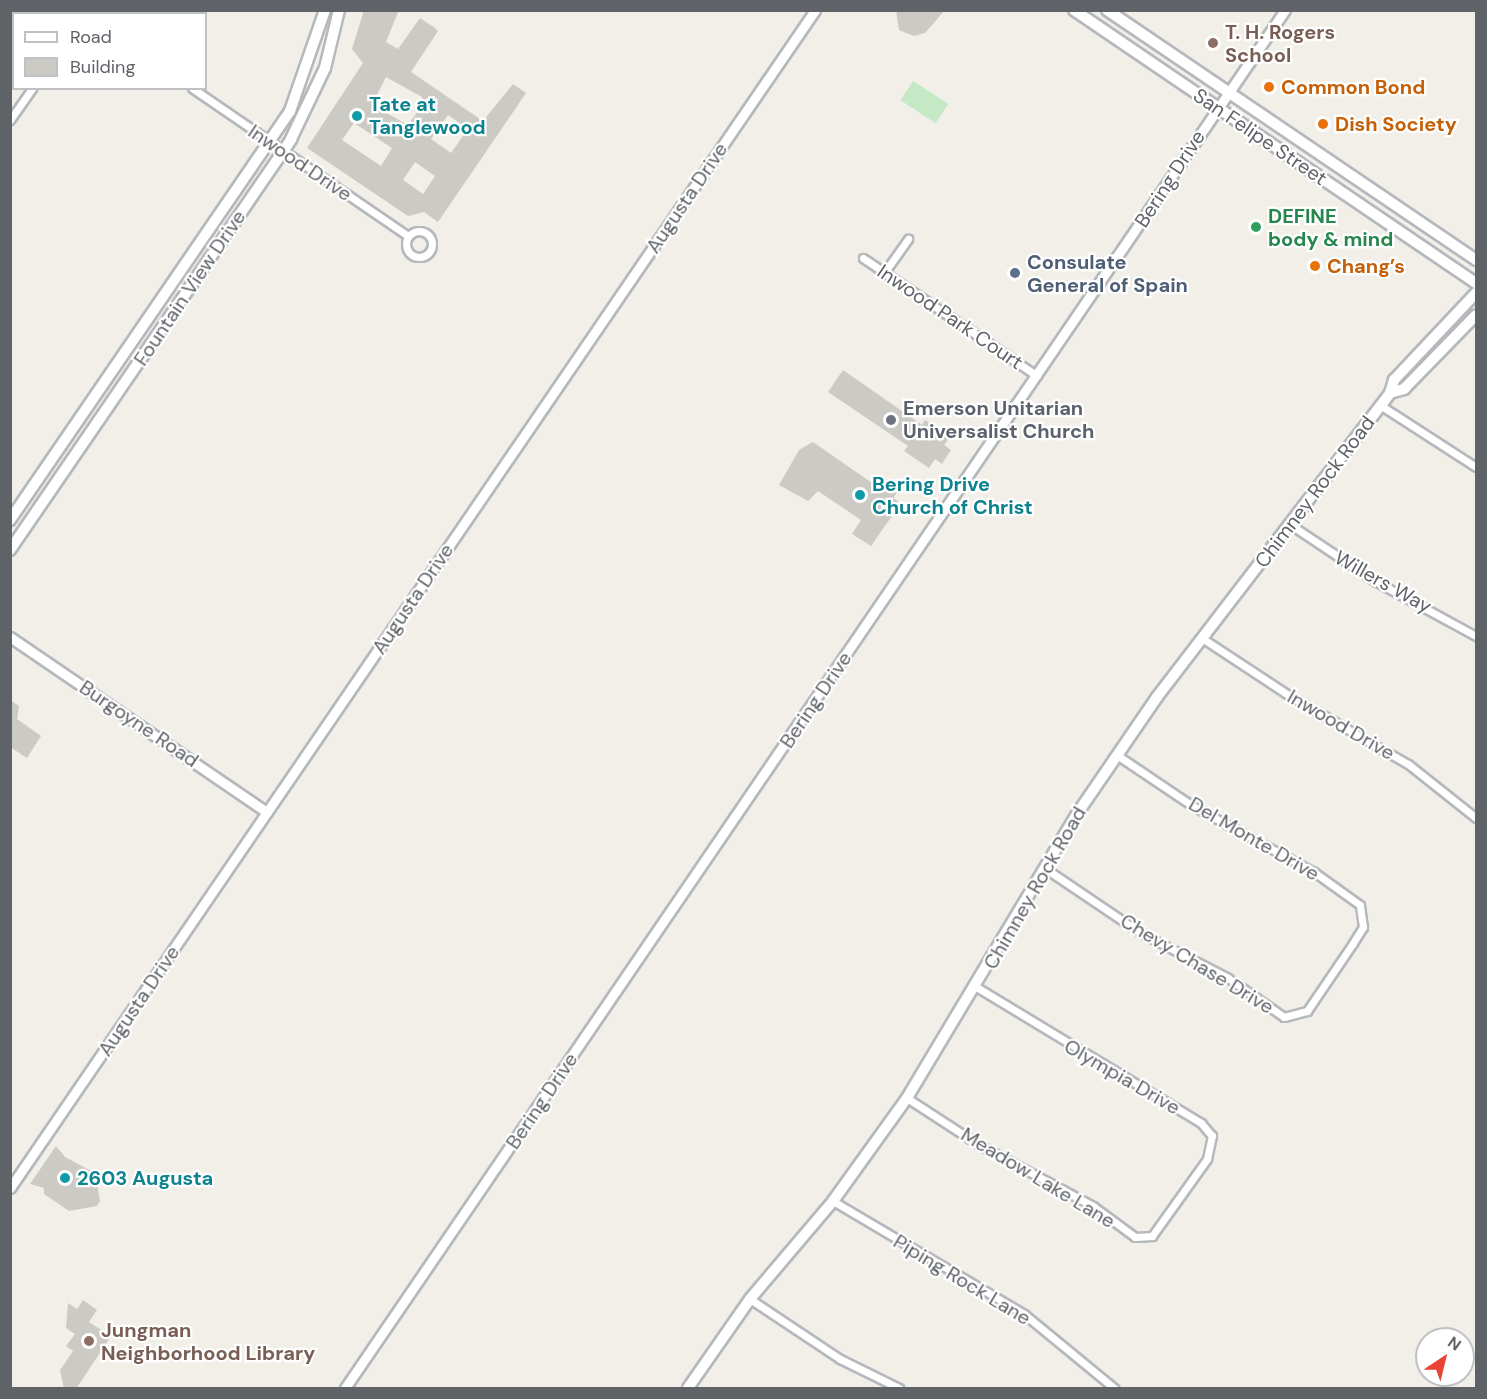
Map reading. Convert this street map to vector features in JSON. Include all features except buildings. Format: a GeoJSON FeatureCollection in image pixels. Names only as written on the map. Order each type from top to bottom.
{"type":"FeatureCollection","features":[{"type":"Feature","properties":{"kind":"main road","name":"Fountain View Drive"},"geometry":{"type":"LineString","coordinates":[[10,520],[270,142],[300,92],[324,10]]}},
{"type":"Feature","properties":{"kind":"main road","name":"Fountain View Drive"},"geometry":{"type":"LineString","coordinates":[[10,550],[283,151],[317,88],[339,10]]}},
{"type":"Feature","properties":{"kind":"main road","name":"San Felipe Street"},"geometry":{"type":"LineString","coordinates":[[1074,10],[1476,283]]}},
{"type":"Feature","properties":{"kind":"main road","name":"San Felipe Street"},"geometry":{"type":"LineString","coordinates":[[1107,10],[1476,260]]}},
{"type":"Feature","properties":{"kind":"main road"},"geometry":{"type":"LineString","coordinates":[[194,254],[207,263]]}},
{"type":"Feature","properties":{"kind":"main road","name":"Chimney Rock Road"},"geometry":{"type":"LineString","coordinates":[[688,1389],[750,1299],[833,1201],[907,1098],[978,988],[1046,869],[1117,755],[1202,638],[1291,525],[1390,393],[1394,380],[1476,292]]}},
{"type":"Feature","properties":{"kind":"main road","name":"Chimney Rock Road"},"geometry":{"type":"LineString","coordinates":[[1390,393],[1404,389],[1476,315]]}},
{"type":"Feature","properties":{"kind":"main road"},"geometry":{"type":"LineString","coordinates":[[141,332],[153,340]]}},
{"type":"Feature","properties":{"kind":"main road"},"geometry":{"type":"LineString","coordinates":[[87,410],[100,418]]}},
{"type":"Feature","properties":{"kind":"main road"},"geometry":{"type":"LineString","coordinates":[[34,488],[46,496]]}},
{"type":"Feature","properties":{"kind":"street"},"geometry":{"type":"LineString","coordinates":[[76,10],[83,12]]}},
{"type":"Feature","properties":{"kind":"street","name":"Augusta Drive"},"geometry":{"type":"LineString","coordinates":[[10,1188],[815,10]]}},
{"type":"Feature","properties":{"kind":"street","name":"Bering Drive"},"geometry":{"type":"LineString","coordinates":[[345,1389],[1285,10]]}},
{"type":"Feature","properties":{"kind":"street"},"geometry":{"type":"LineString","coordinates":[[10,120],[31,90]]}},
{"type":"Feature","properties":{"kind":"street","name":"Inwood Drive"},"geometry":{"type":"LineString","coordinates":[[195,90],[408,236]]}},
{"type":"Feature","properties":{"kind":"street"},"geometry":{"type":"LineString","coordinates":[[884,273],[908,239]]}},
{"type":"Feature","properties":{"kind":"street","name":"Inwood Park Court"},"geometry":{"type":"LineString","coordinates":[[863,258],[1037,376]]}},
{"type":"Feature","properties":{"kind":"street"},"geometry":{"type":"LineString","coordinates":[[1380,405],[1476,468]]}},
{"type":"Feature","properties":{"kind":"street","name":"Willers Way"},"geometry":{"type":"LineString","coordinates":[[1291,525],[1375,581],[1476,636]]}},
{"type":"Feature","properties":{"kind":"street","name":"Burgoyne Road"},"geometry":{"type":"LineString","coordinates":[[10,637],[267,812]]}},
{"type":"Feature","properties":{"kind":"street","name":"Inwood Drive"},"geometry":{"type":"LineString","coordinates":[[1202,638],[1290,696],[1408,764],[1476,818]]}},
{"type":"Feature","properties":{"kind":"street","name":"Del Monte Drive"},"geometry":{"type":"LineString","coordinates":[[1117,755],[1191,805],[1314,872],[1360,905],[1363,927],[1337,968]]}},
{"type":"Feature","properties":{"kind":"street","name":"Chevy Chase Drive"},"geometry":{"type":"LineString","coordinates":[[1046,869],[1141,933],[1228,978],[1284,1017],[1307,1011],[1337,968]]}},
{"type":"Feature","properties":{"kind":"street","name":"Olympia Drive"},"geometry":{"type":"LineString","coordinates":[[978,988],[1201,1123],[1212,1136],[1213,1145],[1186,1190]]}},
{"type":"Feature","properties":{"kind":"street","name":"Meadow Lake Lane"},"geometry":{"type":"LineString","coordinates":[[907,1098],[976,1143],[1094,1206],[1135,1237],[1152,1236],[1186,1190]]}},
{"type":"Feature","properties":{"kind":"street","name":"Piping Rock Lane"},"geometry":{"type":"LineString","coordinates":[[833,1201],[1024,1314],[1114,1389]]}},
{"type":"Feature","properties":{"kind":"street"},"geometry":{"type":"LineString","coordinates":[[750,1299],[840,1359],[898,1389]]}},
{"type":"Feature","properties":{"kind":"green space"},"geometry":{"type":"Polygon","coordinates":[[[913,81],[948,104],[936,123],[900,100],[913,81]]]}},
{"type":"Feature","properties":{"kind":"place","name":"T. H. Rogers School"},"geometry":{"type":"Point","coordinates":[1213,43]}},
{"type":"Feature","properties":{"kind":"place","name":"Common Bond"},"geometry":{"type":"Point","coordinates":[1269,87]}},
{"type":"Feature","properties":{"kind":"place","name":"Tate at Tanglewood"},"geometry":{"type":"Point","coordinates":[357,116]}},
{"type":"Feature","properties":{"kind":"place","name":"Dish Society"},"geometry":{"type":"Point","coordinates":[1323,124]}},
{"type":"Feature","properties":{"kind":"place","name":"DEFINE body & mind"},"geometry":{"type":"Point","coordinates":[1256,227]}},
{"type":"Feature","properties":{"kind":"place","name":"Chang’s"},"geometry":{"type":"Point","coordinates":[1315,266]}},
{"type":"Feature","properties":{"kind":"place","name":"Consulate General of Spain"},"geometry":{"type":"Point","coordinates":[1015,273]}},
{"type":"Feature","properties":{"kind":"place","name":"Emerson Unitarian Universalist Church"},"geometry":{"type":"Point","coordinates":[891,420]}},
{"type":"Feature","properties":{"kind":"place","name":"Bering Drive Church of Christ"},"geometry":{"type":"Point","coordinates":[860,495]}},
{"type":"Feature","properties":{"kind":"place","name":"2603 Augusta"},"geometry":{"type":"Point","coordinates":[65,1178]}},
{"type":"Feature","properties":{"kind":"place","name":"Jungman Neighborhood Library"},"geometry":{"type":"Point","coordinates":[89,1341]}}]}
